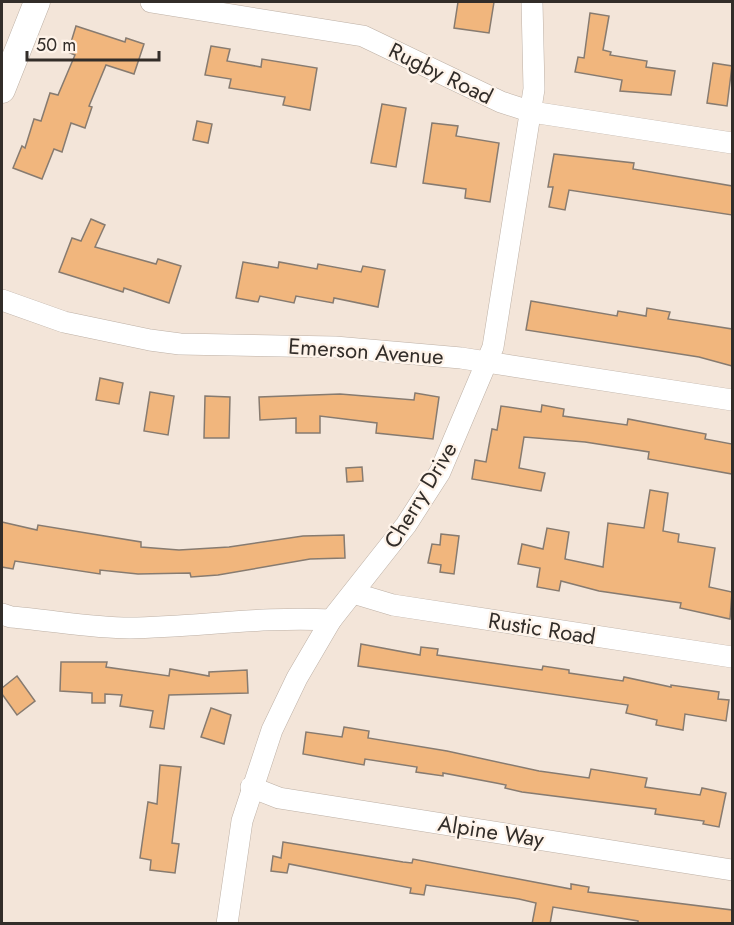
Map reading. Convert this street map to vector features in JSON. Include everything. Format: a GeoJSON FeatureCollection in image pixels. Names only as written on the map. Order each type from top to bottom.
{"type":"FeatureCollection","features":[{"type":"Feature","properties":{"kind":"street"},"geometry":{"type":"LineString","coordinates":[[2,90],[37,2]]}},
{"type":"Feature","properties":{"kind":"street","name":"Rugby Road"},"geometry":{"type":"LineString","coordinates":[[151,2],[363,36],[501,102],[532,112],[732,143]]}},
{"type":"Feature","properties":{"kind":"street","name":"Cherry Drive"},"geometry":{"type":"LineString","coordinates":[[227,924],[233,866],[251,787],[272,730],[297,678],[331,620],[406,525],[440,472],[493,347],[532,112],[534,89],[531,48],[532,2]]}},
{"type":"Feature","properties":{"kind":"street","name":"Emerson Avenue"},"geometry":{"type":"LineString","coordinates":[[2,300],[64,322],[150,340],[213,345],[335,346],[486,363],[732,400]]}},
{"type":"Feature","properties":{"kind":"street","name":"Rustic Road"},"geometry":{"type":"LineString","coordinates":[[353,593],[393,605],[732,657]]}},
{"type":"Feature","properties":{"kind":"street"},"geometry":{"type":"LineString","coordinates":[[5,618],[126,628],[201,626],[286,618],[331,620]]}},
{"type":"Feature","properties":{"kind":"street","name":"Alpine Way"},"geometry":{"type":"LineString","coordinates":[[251,787],[279,798],[732,870]]}},
{"type":"Feature","properties":{"kind":"building"},"geometry":{"type":"Polygon","coordinates":[[[458,2],[494,2],[489,33],[454,28],[458,2]]]}},
{"type":"Feature","properties":{"kind":"building"},"geometry":{"type":"Polygon","coordinates":[[[590,13],[609,16],[603,50],[611,52],[610,55],[647,61],[646,67],[675,71],[671,95],[620,91],[622,80],[575,72],[578,57],[584,58],[590,13]]]}},
{"type":"Feature","properties":{"kind":"building"},"geometry":{"type":"Polygon","coordinates":[[[76,26],[125,42],[126,38],[144,44],[134,74],[106,65],[89,106],[92,107],[85,128],[71,123],[62,152],[54,149],[42,179],[13,168],[22,146],[25,148],[34,119],[41,121],[50,93],[58,95],[75,55],[68,52],[76,26]]]}},
{"type":"Feature","properties":{"kind":"building"},"geometry":{"type":"Polygon","coordinates":[[[211,46],[230,49],[227,61],[261,67],[262,59],[317,68],[310,110],[283,105],[285,97],[229,88],[231,79],[205,75],[211,46]]]}},
{"type":"Feature","properties":{"kind":"building"},"geometry":{"type":"Polygon","coordinates":[[[713,63],[732,66],[727,106],[707,103],[713,63]]]}},
{"type":"Feature","properties":{"kind":"building"},"geometry":{"type":"Polygon","coordinates":[[[382,104],[406,108],[396,167],[371,163],[382,104]]]}},
{"type":"Feature","properties":{"kind":"building"},"geometry":{"type":"Polygon","coordinates":[[[197,121],[212,124],[208,143],[193,140],[197,121]]]}},
{"type":"Feature","properties":{"kind":"building"},"geometry":{"type":"Polygon","coordinates":[[[432,123],[458,126],[456,136],[499,143],[490,202],[465,198],[466,189],[423,183],[432,123]]]}},
{"type":"Feature","properties":{"kind":"building"},"geometry":{"type":"Polygon","coordinates":[[[554,154],[634,163],[633,169],[732,186],[732,215],[569,190],[565,210],[549,207],[553,187],[548,187],[554,154]]]}},
{"type":"Feature","properties":{"kind":"building"},"geometry":{"type":"Polygon","coordinates":[[[91,219],[105,225],[95,247],[156,264],[158,259],[181,266],[169,303],[124,288],[123,292],[59,272],[72,238],[81,241],[91,219]]]}},
{"type":"Feature","properties":{"kind":"building"},"geometry":{"type":"Polygon","coordinates":[[[243,262],[278,268],[279,262],[317,269],[318,264],[361,272],[363,266],[385,270],[378,307],[334,298],[333,303],[296,296],[294,303],[260,296],[258,302],[236,298],[243,262]]]}},
{"type":"Feature","properties":{"kind":"building"},"geometry":{"type":"Polygon","coordinates":[[[531,301],[617,316],[618,311],[646,316],[647,308],[670,312],[668,319],[732,329],[732,366],[699,357],[526,330],[531,301]]]}},
{"type":"Feature","properties":{"kind":"building"},"geometry":{"type":"Polygon","coordinates":[[[100,378],[123,383],[119,404],[96,400],[100,378]]]}},
{"type":"Feature","properties":{"kind":"building"},"geometry":{"type":"Polygon","coordinates":[[[150,392],[174,396],[168,435],[144,431],[150,392]]]}},
{"type":"Feature","properties":{"kind":"building"},"geometry":{"type":"Polygon","coordinates":[[[415,393],[439,397],[433,439],[376,433],[377,423],[320,416],[320,433],[296,433],[296,418],[260,420],[259,397],[340,394],[414,400],[415,393]]]}},
{"type":"Feature","properties":{"kind":"building"},"geometry":{"type":"Polygon","coordinates":[[[205,396],[230,397],[229,438],[204,438],[205,396]]]}},
{"type":"Feature","properties":{"kind":"building"},"geometry":{"type":"Polygon","coordinates":[[[542,405],[564,409],[563,416],[627,425],[628,419],[706,434],[705,439],[732,444],[732,474],[648,459],[649,452],[585,442],[524,437],[519,468],[545,473],[541,491],[472,479],[475,460],[486,462],[492,429],[497,430],[501,406],[541,412],[542,405]]]}},
{"type":"Feature","properties":{"kind":"building"},"geometry":{"type":"Polygon","coordinates":[[[362,467],[363,481],[347,482],[346,468],[362,467]]]}},
{"type":"Feature","properties":{"kind":"building"},"geometry":{"type":"Polygon","coordinates":[[[650,490],[668,493],[663,531],[679,534],[678,542],[715,548],[709,587],[732,592],[730,619],[680,608],[681,603],[599,591],[561,581],[559,591],[537,587],[540,568],[518,564],[522,544],[543,549],[547,528],[569,532],[565,559],[603,567],[608,523],[644,528],[650,490]]]}},
{"type":"Feature","properties":{"kind":"building"},"geometry":{"type":"Polygon","coordinates":[[[2,522],[37,530],[38,525],[141,542],[141,547],[179,550],[229,547],[303,536],[344,535],[345,558],[310,559],[218,575],[191,577],[190,573],[138,574],[100,570],[100,574],[15,561],[13,569],[2,567],[2,522]]]}},
{"type":"Feature","properties":{"kind":"building"},"geometry":{"type":"Polygon","coordinates":[[[441,534],[459,536],[454,574],[440,572],[441,565],[428,563],[432,544],[440,545],[441,534]]]}},
{"type":"Feature","properties":{"kind":"building"},"geometry":{"type":"Polygon","coordinates":[[[361,644],[420,655],[421,647],[438,649],[437,655],[542,670],[543,666],[569,670],[569,673],[623,681],[624,677],[671,687],[671,685],[719,692],[718,699],[729,700],[726,721],[685,714],[683,730],[656,725],[657,720],[626,713],[628,705],[358,666],[361,644]]]}},
{"type":"Feature","properties":{"kind":"building"},"geometry":{"type":"Polygon","coordinates":[[[61,662],[107,662],[106,667],[169,676],[170,669],[209,676],[209,672],[247,670],[248,693],[169,695],[164,729],[150,727],[153,711],[120,706],[122,695],[105,694],[105,703],[92,703],[92,693],[60,691],[61,662]]]}},
{"type":"Feature","properties":{"kind":"building"},"geometry":{"type":"Polygon","coordinates":[[[17,676],[35,701],[17,715],[2,694],[2,688],[17,676]]]}},
{"type":"Feature","properties":{"kind":"building"},"geometry":{"type":"Polygon","coordinates":[[[211,708],[231,715],[224,744],[201,737],[211,708]]]}},
{"type":"Feature","properties":{"kind":"building"},"geometry":{"type":"Polygon","coordinates":[[[344,727],[369,731],[368,738],[447,751],[539,771],[589,778],[591,769],[647,778],[645,787],[700,795],[702,788],[726,793],[719,827],[703,824],[704,821],[655,814],[656,809],[522,792],[505,788],[506,785],[443,773],[443,776],[416,772],[417,767],[365,759],[364,765],[303,754],[306,732],[342,737],[344,727]]]}},
{"type":"Feature","properties":{"kind":"building"},"geometry":{"type":"Polygon","coordinates":[[[160,765],[181,767],[172,843],[179,844],[175,873],[150,870],[151,860],[140,858],[148,802],[157,804],[160,765]]]}},
{"type":"Feature","properties":{"kind":"building"},"geometry":{"type":"Polygon","coordinates":[[[283,842],[403,862],[412,863],[413,859],[571,889],[571,884],[589,887],[588,892],[732,910],[732,924],[638,924],[638,921],[553,907],[550,924],[532,924],[536,903],[519,899],[426,885],[424,895],[410,893],[411,888],[289,864],[287,873],[271,871],[273,856],[281,858],[283,842]]]}}]}
